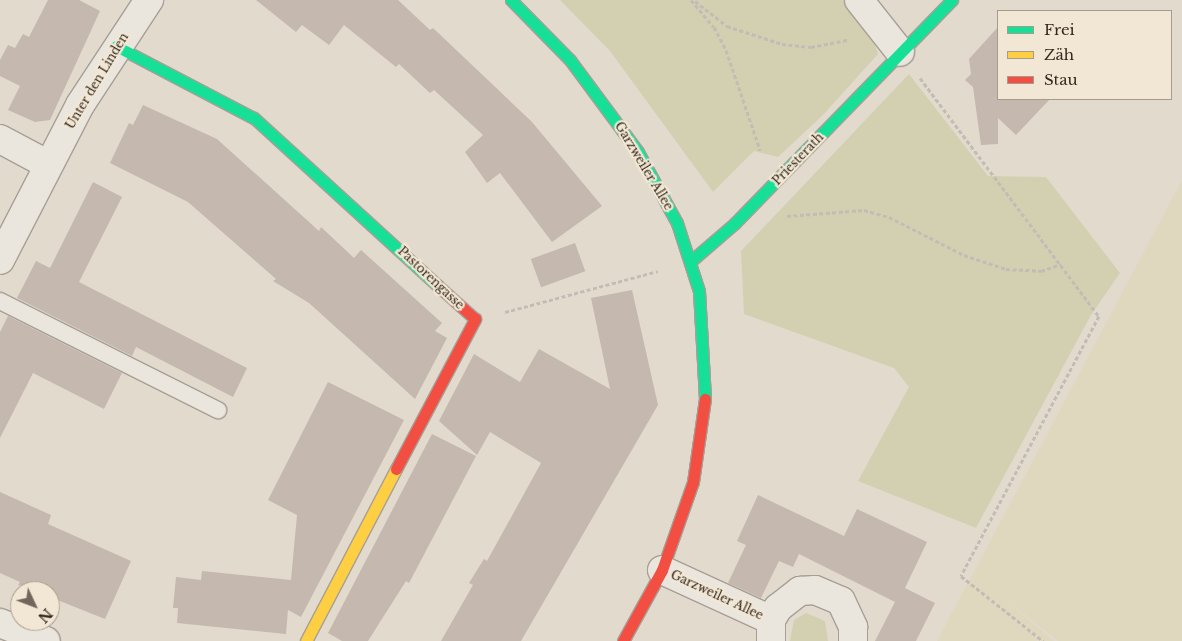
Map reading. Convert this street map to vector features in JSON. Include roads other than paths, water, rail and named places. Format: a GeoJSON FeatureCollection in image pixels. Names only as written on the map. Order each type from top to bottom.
{"type":"FeatureCollection","features":[{"type":"Feature","properties":{"kind":"street","name":"Unter den Linden"},"geometry":{"type":"LineString","coordinates":[[0,260],[49,165],[116,46],[149,0]]}},
{"type":"Feature","properties":{"kind":"street","name":"Garzweiler Allee"},"geometry":{"type":"LineString","coordinates":[[510,0],[570,60],[618,124],[669,205],[691,260],[704,330],[706,408],[693,482],[662,570],[624,641]]}},
{"type":"Feature","properties":{"kind":"street"},"geometry":{"type":"LineString","coordinates":[[859,0],[900,52]]}},
{"type":"Feature","properties":{"kind":"street","name":"Priesterath"},"geometry":{"type":"LineString","coordinates":[[691,260],[735,223],[952,0]]}},
{"type":"Feature","properties":{"kind":"street","name":"Pastorengasse"},"geometry":{"type":"LineString","coordinates":[[116,46],[254,118],[475,319],[306,641]]}},
{"type":"Feature","properties":{"kind":"street"},"geometry":{"type":"LineString","coordinates":[[0,139],[49,165]]}},
{"type":"Feature","properties":{"kind":"street","name":"Garzweiler Allee"},"geometry":{"type":"LineString","coordinates":[[662,570],[771,631],[788,598],[815,590],[840,601],[853,626],[853,641]]}},
{"type":"Feature","properties":{"kind":"street"},"geometry":{"type":"LineString","coordinates":[[0,623],[46,641]]}},
{"type":"Feature","properties":{"kind":"lane"},"geometry":{"type":"LineString","coordinates":[[0,301],[218,410]]}}]}
